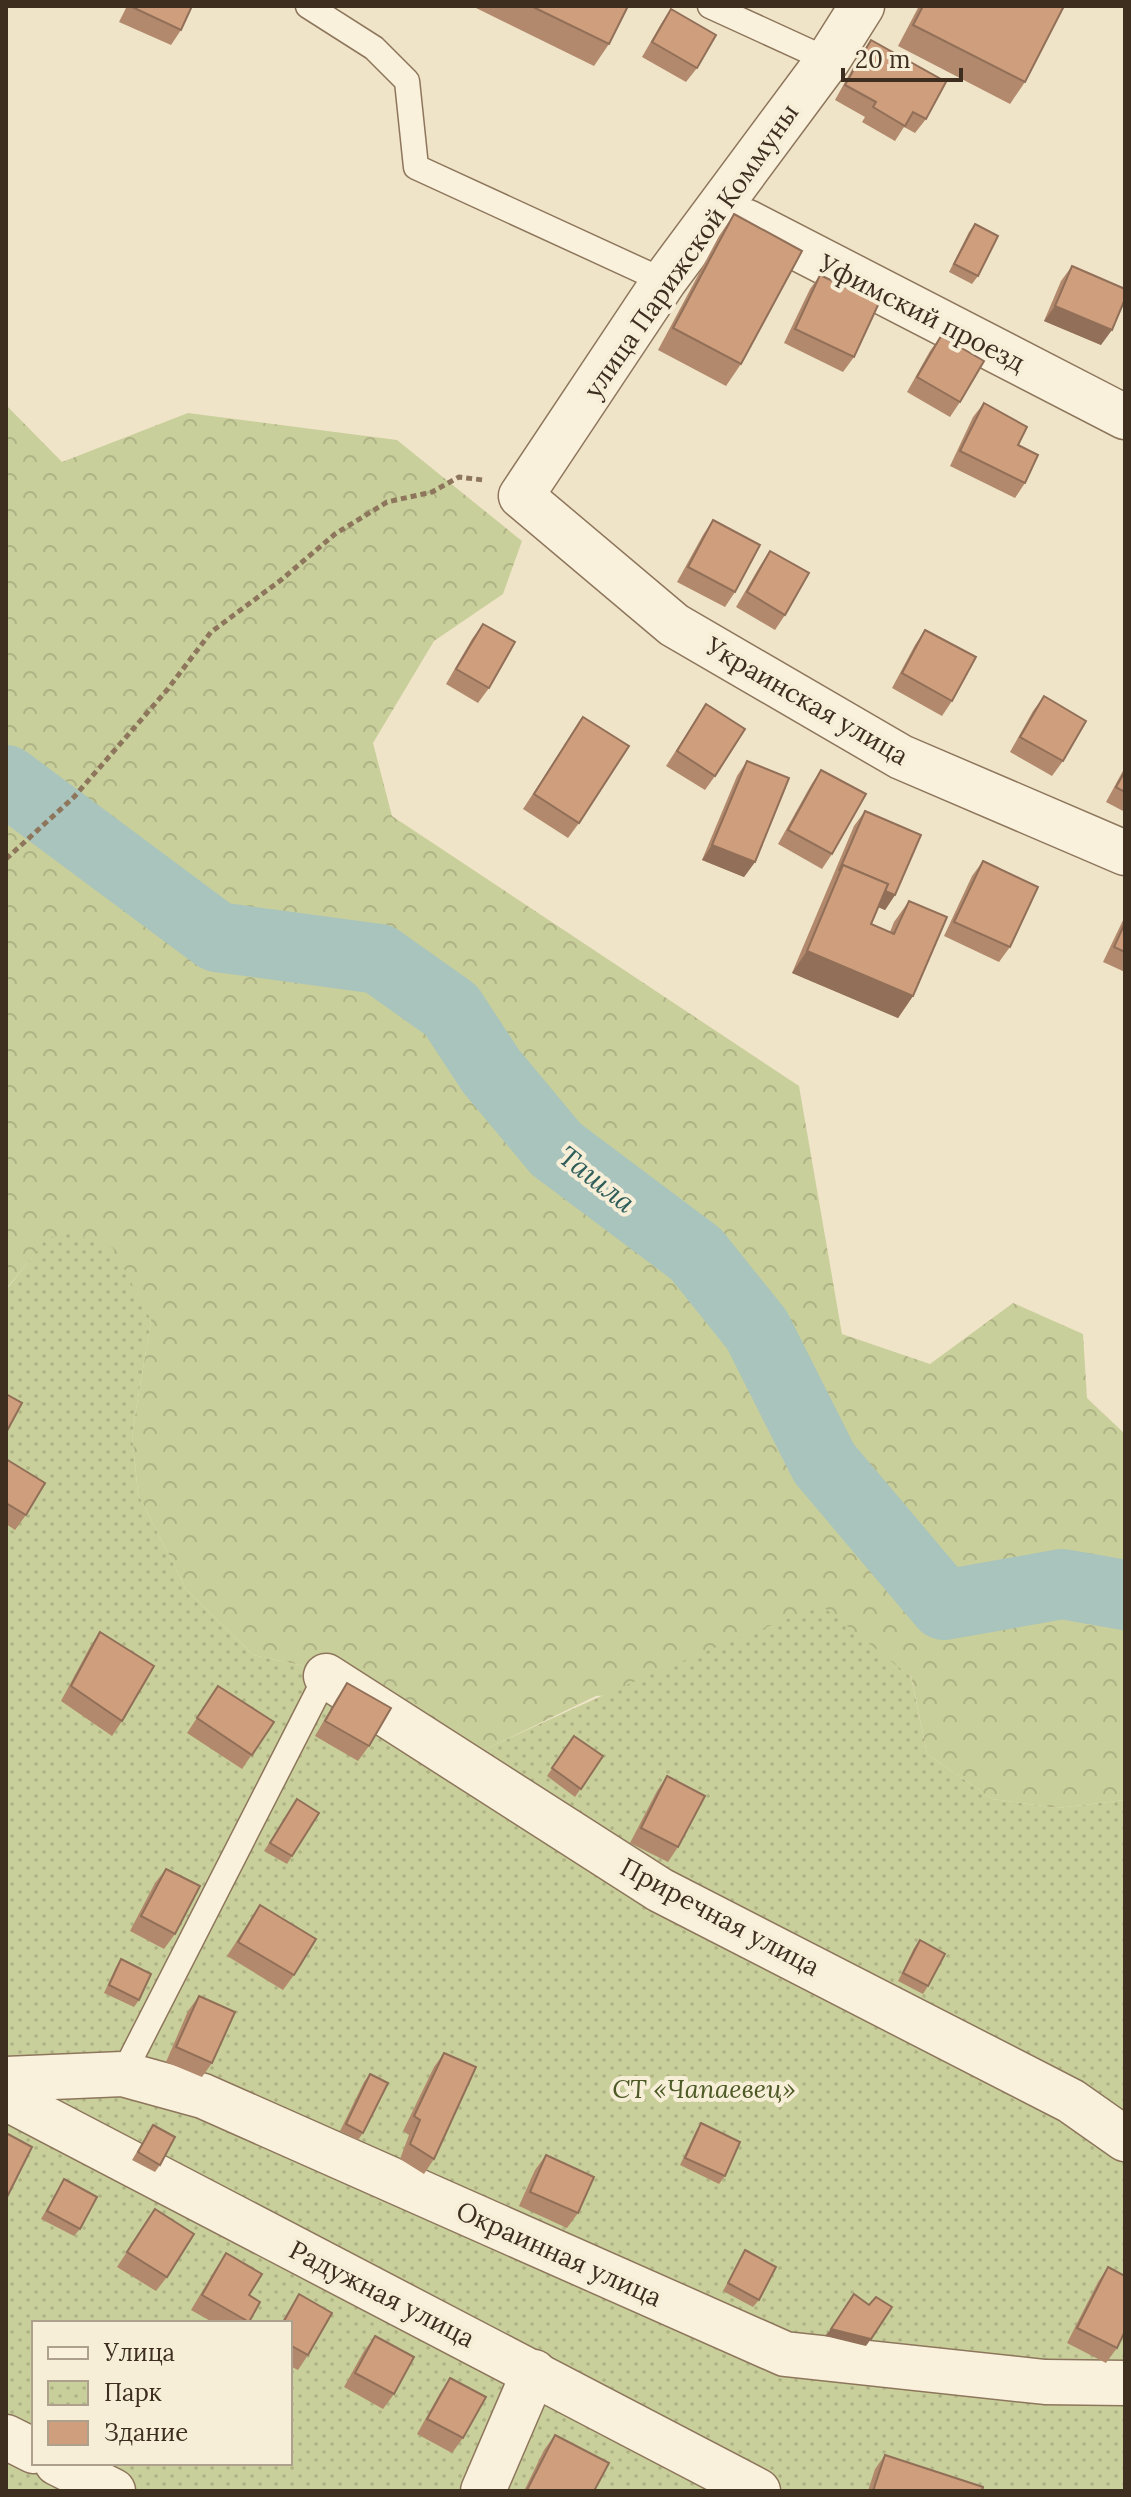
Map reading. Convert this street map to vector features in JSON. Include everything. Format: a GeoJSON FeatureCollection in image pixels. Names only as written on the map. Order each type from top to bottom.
{"type":"FeatureCollection","features":[{"type":"Feature","properties":{"kind":"street","name":"улица Парижской Коммуны"},"geometry":{"type":"LineString","coordinates":[[521,496],[664,281],[828,60],[862,6]]}},
{"type":"Feature","properties":{"kind":"street","name":"Уфимский проезд"},"geometry":{"type":"LineString","coordinates":[[719,208],[1125,417]]}},
{"type":"Feature","properties":{"kind":"street","name":"Украинская улица"},"geometry":{"type":"LineString","coordinates":[[521,496],[674,625],[901,757],[1125,853]]}},
{"type":"Feature","properties":{"kind":"street","name":"Приречная улица"},"geometry":{"type":"LineString","coordinates":[[326,1676],[660,1890],[1071,2101],[1125,2139]]}},
{"type":"Feature","properties":{"kind":"street","name":"Окраинная улица"},"geometry":{"type":"LineString","coordinates":[[6,2079],[123,2074],[203,2096],[785,2354],[1045,2382],[1125,2383]]}},
{"type":"Feature","properties":{"kind":"street","name":"Радужная улица"},"geometry":{"type":"LineString","coordinates":[[6,2098],[758,2491]]}},
{"type":"Feature","properties":{"kind":"street"},"geometry":{"type":"LineString","coordinates":[[483,2491],[534,2372]]}},
{"type":"Feature","properties":{"kind":"street"},"geometry":{"type":"LineString","coordinates":[[6,2437],[32,2450]]}},
{"type":"Feature","properties":{"kind":"street"},"geometry":{"type":"LineString","coordinates":[[61,2465],[113,2491]]}},
{"type":"Feature","properties":{"kind":"lane"},"geometry":{"type":"LineString","coordinates":[[308,6],[374,48],[407,81],[416,167],[664,281]]}},
{"type":"Feature","properties":{"kind":"lane"},"geometry":{"type":"LineString","coordinates":[[710,6],[828,60]]}},
{"type":"Feature","properties":{"kind":"lane"},"geometry":{"type":"LineString","coordinates":[[123,2074],[326,1676]]}},
{"type":"Feature","properties":{"kind":"path"},"geometry":{"type":"LineString","coordinates":[[6,859],[74,797],[167,690],[211,632],[281,580],[335,534],[387,502],[432,492],[459,477],[487,480],[521,496]]}},
{"type":"Feature","properties":{"kind":"green space"},"geometry":{"type":"Polygon","coordinates":[[[6,405],[62,462],[188,413],[397,440],[522,541],[503,594],[434,641],[373,743],[392,816],[799,1086],[842,1334],[930,1364],[1013,1303],[1083,1334],[1087,1398],[1125,1434],[1125,1800],[1057,1808],[992,1799],[927,1754],[911,1676],[596,1696],[476,1754],[323,1670],[253,1655],[186,1589],[138,1494],[132,1434],[151,1320],[48,1238],[6,1289],[6,405]]]}},
{"type":"Feature","properties":{"kind":"green space","name":"СТ «Чапаевец»"},"geometry":{"type":"Polygon","coordinates":[[[73,1233],[113,1248],[151,1320],[132,1434],[138,1494],[186,1589],[253,1655],[323,1670],[476,1754],[648,1676],[822,1606],[911,1677],[927,1754],[992,1799],[1057,1808],[1125,1800],[1125,2491],[6,2491],[6,1290],[47,1238],[73,1233]]]}},
{"type":"Feature","properties":{"kind":"building"},"geometry":{"type":"Polygon","coordinates":[[[130,6],[192,6],[181,30],[130,6]]]}},
{"type":"Feature","properties":{"kind":"building"},"geometry":{"type":"Polygon","coordinates":[[[531,6],[628,6],[609,44],[531,6]]]}},
{"type":"Feature","properties":{"kind":"building"},"geometry":{"type":"Polygon","coordinates":[[[923,6],[1064,6],[1025,82],[913,25],[923,6]]]}},
{"type":"Feature","properties":{"kind":"building"},"geometry":{"type":"Polygon","coordinates":[[[671,9],[716,35],[697,68],[652,42],[671,9]]]}},
{"type":"Feature","properties":{"kind":"building"},"geometry":{"type":"Polygon","coordinates":[[[871,40],[946,82],[926,119],[913,112],[905,126],[873,107],[876,102],[845,85],[871,40]]]}},
{"type":"Feature","properties":{"kind":"building"},"geometry":{"type":"Polygon","coordinates":[[[734,214],[802,251],[741,364],[673,328],[734,214]]]}},
{"type":"Feature","properties":{"kind":"building"},"geometry":{"type":"Polygon","coordinates":[[[975,224],[998,236],[978,276],[954,264],[975,224]]]}},
{"type":"Feature","properties":{"kind":"building"},"geometry":{"type":"Polygon","coordinates":[[[1072,266],[1125,289],[1125,299],[1112,330],[1055,306],[1072,266]]]}},
{"type":"Feature","properties":{"kind":"building"},"geometry":{"type":"Polygon","coordinates":[[[820,275],[879,303],[854,357],[795,329],[820,275]]]}},
{"type":"Feature","properties":{"kind":"building"},"geometry":{"type":"Polygon","coordinates":[[[941,336],[984,361],[960,402],[917,377],[941,336]]]}},
{"type":"Feature","properties":{"kind":"building"},"geometry":{"type":"Polygon","coordinates":[[[984,403],[1027,427],[1018,445],[1038,455],[1025,483],[960,451],[984,403]]]}},
{"type":"Feature","properties":{"kind":"building"},"geometry":{"type":"Polygon","coordinates":[[[713,520],[760,545],[735,592],[688,567],[713,520]]]}},
{"type":"Feature","properties":{"kind":"building"},"geometry":{"type":"Polygon","coordinates":[[[770,551],[809,573],[785,615],[747,592],[770,551]]]}},
{"type":"Feature","properties":{"kind":"building"},"geometry":{"type":"Polygon","coordinates":[[[483,624],[515,642],[489,688],[456,669],[483,624]]]}},
{"type":"Feature","properties":{"kind":"building"},"geometry":{"type":"Polygon","coordinates":[[[925,630],[976,657],[952,701],[902,673],[925,630]]]}},
{"type":"Feature","properties":{"kind":"building"},"geometry":{"type":"Polygon","coordinates":[[[1044,696],[1086,721],[1063,761],[1020,737],[1044,696]]]}},
{"type":"Feature","properties":{"kind":"building"},"geometry":{"type":"Polygon","coordinates":[[[706,704],[745,729],[715,776],[677,751],[706,704]]]}},
{"type":"Feature","properties":{"kind":"building"},"geometry":{"type":"Polygon","coordinates":[[[583,717],[629,746],[579,823],[534,794],[583,717]]]}},
{"type":"Feature","properties":{"kind":"building"},"geometry":{"type":"Polygon","coordinates":[[[747,761],[789,778],[755,862],[712,845],[747,761]]]}},
{"type":"Feature","properties":{"kind":"building"},"geometry":{"type":"Polygon","coordinates":[[[821,770],[866,794],[832,854],[788,830],[821,770]]]}},
{"type":"Feature","properties":{"kind":"building"},"geometry":{"type":"Polygon","coordinates":[[[1125,771],[1125,792],[1116,787],[1125,771]]]}},
{"type":"Feature","properties":{"kind":"building"},"geometry":{"type":"Polygon","coordinates":[[[865,811],[921,835],[895,895],[885,891],[888,884],[843,865],[839,871],[865,811]]]}},
{"type":"Feature","properties":{"kind":"building"},"geometry":{"type":"Polygon","coordinates":[[[983,861],[1038,887],[1010,947],[954,922],[983,861]]]}},
{"type":"Feature","properties":{"kind":"building"},"geometry":{"type":"Polygon","coordinates":[[[843,865],[888,884],[871,924],[894,934],[909,901],[947,917],[913,996],[807,951],[843,865]]]}},
{"type":"Feature","properties":{"kind":"building"},"geometry":{"type":"Polygon","coordinates":[[[1125,923],[1125,952],[1114,947],[1125,923]]]}},
{"type":"Feature","properties":{"kind":"building"},"geometry":{"type":"Polygon","coordinates":[[[6,1394],[22,1403],[8,1429],[6,1427],[6,1394]]]}},
{"type":"Feature","properties":{"kind":"building"},"geometry":{"type":"Polygon","coordinates":[[[6,1459],[45,1483],[26,1515],[6,1503],[6,1459]]]}},
{"type":"Feature","properties":{"kind":"building"},"geometry":{"type":"Polygon","coordinates":[[[100,1632],[154,1666],[122,1721],[71,1686],[100,1632]]]}},
{"type":"Feature","properties":{"kind":"building"},"geometry":{"type":"Polygon","coordinates":[[[347,1683],[391,1708],[369,1746],[325,1721],[347,1683]]]}},
{"type":"Feature","properties":{"kind":"building"},"geometry":{"type":"Polygon","coordinates":[[[218,1686],[274,1722],[252,1755],[197,1718],[218,1686]]]}},
{"type":"Feature","properties":{"kind":"building"},"geometry":{"type":"Polygon","coordinates":[[[574,1736],[603,1756],[581,1789],[552,1768],[574,1736]]]}},
{"type":"Feature","properties":{"kind":"building"},"geometry":{"type":"Polygon","coordinates":[[[667,1776],[705,1796],[678,1847],[641,1828],[667,1776]]]}},
{"type":"Feature","properties":{"kind":"building"},"geometry":{"type":"Polygon","coordinates":[[[297,1799],[319,1813],[292,1856],[270,1843],[297,1799]]]}},
{"type":"Feature","properties":{"kind":"building"},"geometry":{"type":"Polygon","coordinates":[[[166,1869],[200,1886],[175,1934],[141,1916],[166,1869]]]}},
{"type":"Feature","properties":{"kind":"building"},"geometry":{"type":"Polygon","coordinates":[[[260,1905],[316,1939],[294,1975],[238,1942],[260,1905]]]}},
{"type":"Feature","properties":{"kind":"building"},"geometry":{"type":"Polygon","coordinates":[[[920,1940],[945,1954],[928,1986],[903,1973],[920,1940]]]}},
{"type":"Feature","properties":{"kind":"building"},"geometry":{"type":"Polygon","coordinates":[[[121,1959],[151,1974],[139,2000],[109,1985],[121,1959]]]}},
{"type":"Feature","properties":{"kind":"building"},"geometry":{"type":"Polygon","coordinates":[[[199,1996],[235,2012],[212,2063],[176,2047],[199,1996]]]}},
{"type":"Feature","properties":{"kind":"building"},"geometry":{"type":"Polygon","coordinates":[[[444,2053],[476,2067],[434,2159],[410,2144],[420,2120],[414,2116],[444,2053]]]}},
{"type":"Feature","properties":{"kind":"building"},"geometry":{"type":"Polygon","coordinates":[[[370,2074],[388,2083],[363,2133],[346,2124],[370,2074]]]}},
{"type":"Feature","properties":{"kind":"building"},"geometry":{"type":"Polygon","coordinates":[[[701,2123],[740,2142],[725,2176],[685,2158],[701,2123]]]}},
{"type":"Feature","properties":{"kind":"building"},"geometry":{"type":"Polygon","coordinates":[[[153,2125],[175,2137],[160,2165],[138,2152],[153,2125]]]}},
{"type":"Feature","properties":{"kind":"building"},"geometry":{"type":"Polygon","coordinates":[[[6,2133],[32,2147],[6,2199],[6,2133]]]}},
{"type":"Feature","properties":{"kind":"building"},"geometry":{"type":"Polygon","coordinates":[[[546,2155],[594,2177],[578,2213],[530,2192],[546,2155]]]}},
{"type":"Feature","properties":{"kind":"building"},"geometry":{"type":"Polygon","coordinates":[[[64,2179],[97,2197],[80,2229],[47,2211],[64,2179]]]}},
{"type":"Feature","properties":{"kind":"building"},"geometry":{"type":"Polygon","coordinates":[[[155,2209],[194,2234],[167,2277],[127,2252],[155,2209]]]}},
{"type":"Feature","properties":{"kind":"building"},"geometry":{"type":"Polygon","coordinates":[[[745,2250],[776,2267],[759,2300],[728,2283],[745,2250]]]}},
{"type":"Feature","properties":{"kind":"building"},"geometry":{"type":"Polygon","coordinates":[[[226,2253],[262,2274],[249,2295],[260,2302],[250,2321],[202,2295],[226,2253]]]}},
{"type":"Feature","properties":{"kind":"building"},"geometry":{"type":"Polygon","coordinates":[[[1108,2267],[1125,2276],[1125,2331],[1117,2348],[1077,2328],[1108,2267]]]}},
{"type":"Feature","properties":{"kind":"building"},"geometry":{"type":"Polygon","coordinates":[[[299,2294],[332,2313],[308,2355],[292,2346],[292,2321],[284,2321],[299,2294]]]}},
{"type":"Feature","properties":{"kind":"building"},"geometry":{"type":"Polygon","coordinates":[[[854,2294],[869,2305],[876,2297],[892,2307],[871,2339],[831,2329],[854,2294]]]}},
{"type":"Feature","properties":{"kind":"building"},"geometry":{"type":"Polygon","coordinates":[[[375,2336],[414,2357],[394,2394],[355,2373],[375,2336]]]}},
{"type":"Feature","properties":{"kind":"building"},"geometry":{"type":"Polygon","coordinates":[[[450,2378],[486,2397],[463,2438],[427,2419],[450,2378]]]}},
{"type":"Feature","properties":{"kind":"building"},"geometry":{"type":"Polygon","coordinates":[[[555,2435],[609,2463],[594,2491],[527,2490],[555,2435]]]}},
{"type":"Feature","properties":{"kind":"building"},"geometry":{"type":"Polygon","coordinates":[[[885,2455],[983,2487],[982,2491],[873,2491],[885,2455]]]}},
{"type":"Feature","properties":{"kind":"waterway","name":"Ташла"},"geometry":{"type":"LineString","coordinates":[[6,780],[217,937],[379,959],[451,1010],[491,1071],[556,1149],[696,1254],[757,1330],[824,1463],[944,1605],[1062,1584],[1125,1595]]}}]}
